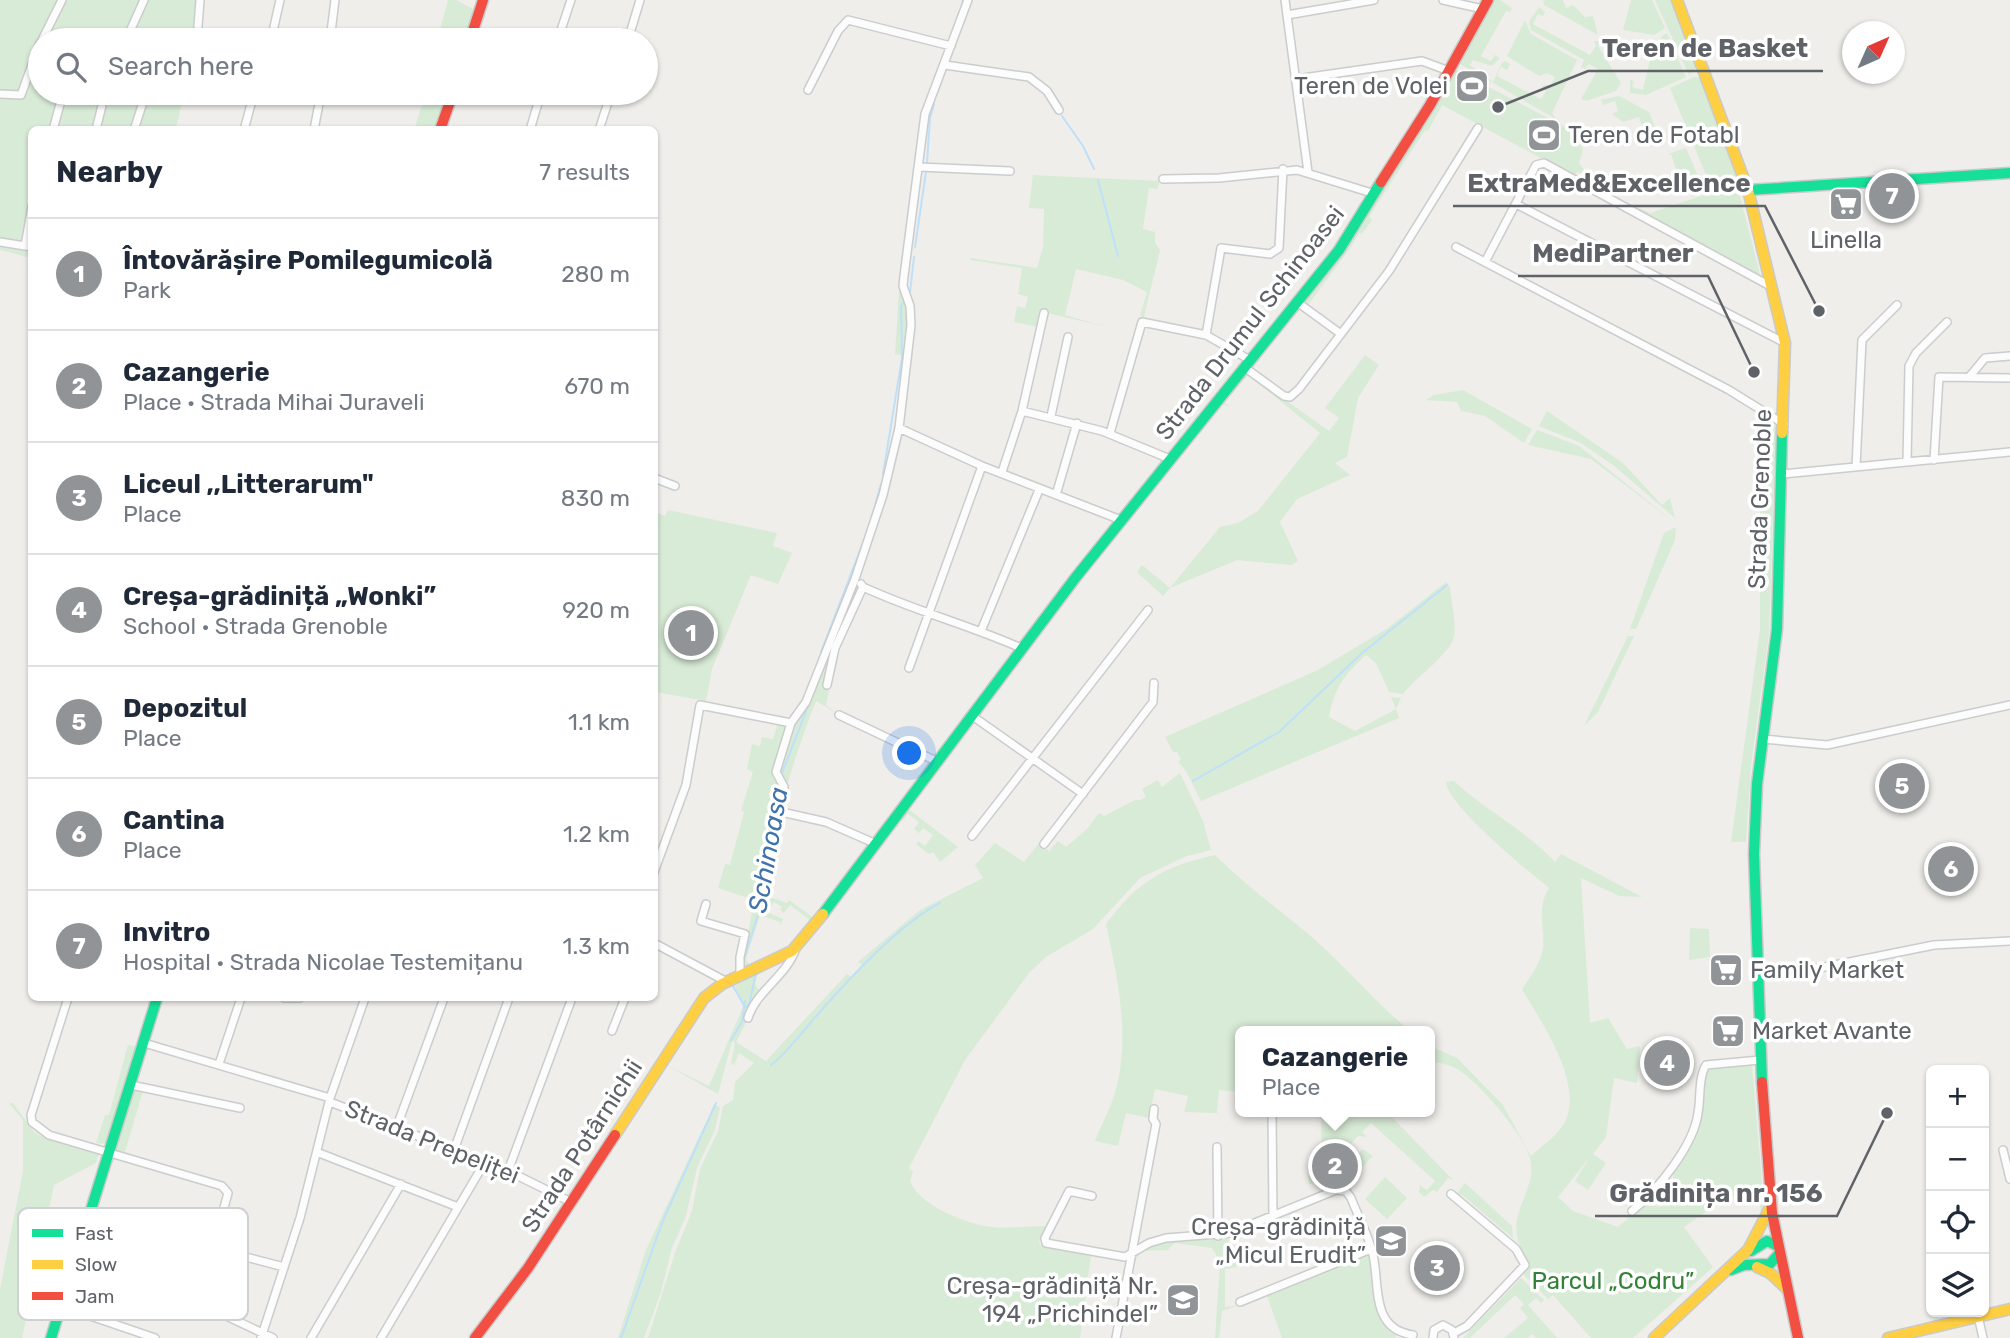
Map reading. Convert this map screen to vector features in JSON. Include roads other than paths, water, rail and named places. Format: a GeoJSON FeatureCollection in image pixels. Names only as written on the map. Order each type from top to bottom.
{"type":"FeatureCollection","features":[{"type":"Feature","properties":{"kind":"street"},"geometry":{"type":"LineString","coordinates":[[50,28],[62,0]]}},
{"type":"Feature","properties":{"kind":"street"},"geometry":{"type":"LineString","coordinates":[[131,28],[145,0]]}},
{"type":"Feature","properties":{"kind":"street"},"geometry":{"type":"LineString","coordinates":[[198,28],[200,0]]}},
{"type":"Feature","properties":{"kind":"street"},"geometry":{"type":"LineString","coordinates":[[274,28],[280,0]]}},
{"type":"Feature","properties":{"kind":"street"},"geometry":{"type":"LineString","coordinates":[[332,28],[335,0]]}},
{"type":"Feature","properties":{"kind":"street"},"geometry":{"type":"LineString","coordinates":[[474,28],[483,0]]}},
{"type":"Feature","properties":{"kind":"street"},"geometry":{"type":"LineString","coordinates":[[560,28],[571,0]]}},
{"type":"Feature","properties":{"kind":"street"},"geometry":{"type":"LineString","coordinates":[[632,28],[640,0]]}},
{"type":"Feature","properties":{"kind":"street"},"geometry":{"type":"LineString","coordinates":[[874,843],[826,822],[777,811],[784,787],[776,772],[790,723],[806,702],[855,579],[883,495],[899,428],[911,325],[904,276],[925,114],[968,0]]}},
{"type":"Feature","properties":{"kind":"street"},"geometry":{"type":"LineString","coordinates":[[1285,0],[1308,172]]}},
{"type":"Feature","properties":{"kind":"street"},"geometry":{"type":"LineString","coordinates":[[1287,15],[1374,0]]}},
{"type":"Feature","properties":{"kind":"street"},"geometry":{"type":"LineString","coordinates":[[1443,0],[1486,4]]}},
{"type":"Feature","properties":{"kind":"street","name":"Strada Grenoble"},"geometry":{"type":"LineString","coordinates":[[1677,0],[1748,190],[1785,343],[1785,425],[1777,629],[1754,833],[1756,974],[1771,1206],[1777,1250],[1798,1338]]}},
{"type":"Feature","properties":{"kind":"street","name":"Strada Drumul Schinoasei"},"geometry":{"type":"LineString","coordinates":[[748,1018],[754,1002],[765,993],[790,961],[797,947],[1021,648],[1339,250],[1449,71],[1486,4]]}},
{"type":"Feature","properties":{"kind":"street"},"geometry":{"type":"LineString","coordinates":[[808,90],[838,31],[848,20],[949,45]]}},
{"type":"Feature","properties":{"kind":"street"},"geometry":{"type":"LineString","coordinates":[[1296,79],[1413,61],[1429,62],[1449,71]]}},
{"type":"Feature","properties":{"kind":"street"},"geometry":{"type":"LineString","coordinates":[[945,65],[1029,77],[1047,90],[1059,110]]}},
{"type":"Feature","properties":{"kind":"street"},"geometry":{"type":"LineString","coordinates":[[0,94],[22,95],[28,81]]}},
{"type":"Feature","properties":{"kind":"street"},"geometry":{"type":"LineString","coordinates":[[54,126],[60,105]]}},
{"type":"Feature","properties":{"kind":"street"},"geometry":{"type":"LineString","coordinates":[[97,126],[102,105]]}},
{"type":"Feature","properties":{"kind":"street"},"geometry":{"type":"LineString","coordinates":[[135,126],[142,105]]}},
{"type":"Feature","properties":{"kind":"street"},"geometry":{"type":"LineString","coordinates":[[247,126],[251,105]]}},
{"type":"Feature","properties":{"kind":"street"},"geometry":{"type":"LineString","coordinates":[[315,126],[319,105]]}},
{"type":"Feature","properties":{"kind":"street"},"geometry":{"type":"LineString","coordinates":[[441,126],[449,105]]}},
{"type":"Feature","properties":{"kind":"street"},"geometry":{"type":"LineString","coordinates":[[531,126],[537,105]]}},
{"type":"Feature","properties":{"kind":"street"},"geometry":{"type":"LineString","coordinates":[[600,126],[607,105]]}},
{"type":"Feature","properties":{"kind":"street"},"geometry":{"type":"LineString","coordinates":[[1110,433],[1140,324],[1149,321],[1206,335],[1247,363],[1284,396],[1290,397],[1389,271],[1478,128]]}},
{"type":"Feature","properties":{"kind":"street"},"geometry":{"type":"LineString","coordinates":[[1485,262],[1536,165],[1540,163],[1553,167],[1773,287]]}},
{"type":"Feature","properties":{"kind":"street"},"geometry":{"type":"LineString","coordinates":[[919,167],[1010,171]]}},
{"type":"Feature","properties":{"kind":"street"},"geometry":{"type":"LineString","coordinates":[[1163,179],[1219,178],[1283,169],[1308,172],[1375,194]]}},
{"type":"Feature","properties":{"kind":"street"},"geometry":{"type":"LineString","coordinates":[[1206,335],[1221,248],[1270,254],[1276,252],[1280,245],[1283,169]]}},
{"type":"Feature","properties":{"kind":"street"},"geometry":{"type":"LineString","coordinates":[[1748,190],[2010,173]]}},
{"type":"Feature","properties":{"kind":"street"},"geometry":{"type":"LineString","coordinates":[[1516,204],[1785,343]]}},
{"type":"Feature","properties":{"kind":"street"},"geometry":{"type":"LineString","coordinates":[[0,242],[28,246]]}},
{"type":"Feature","properties":{"kind":"street"},"geometry":{"type":"LineString","coordinates":[[1456,247],[1729,390],[1785,425]]}},
{"type":"Feature","properties":{"kind":"street"},"geometry":{"type":"LineString","coordinates":[[1297,302],[1341,334]]}},
{"type":"Feature","properties":{"kind":"street"},"geometry":{"type":"LineString","coordinates":[[1856,467],[1862,340],[1897,305]]}},
{"type":"Feature","properties":{"kind":"street"},"geometry":{"type":"LineString","coordinates":[[1002,472],[1022,411],[1044,313]]}},
{"type":"Feature","properties":{"kind":"street"},"geometry":{"type":"LineString","coordinates":[[1907,462],[1909,366],[1916,353],[1947,322]]}},
{"type":"Feature","properties":{"kind":"street"},"geometry":{"type":"LineString","coordinates":[[1051,416],[1068,337]]}},
{"type":"Feature","properties":{"kind":"street"},"geometry":{"type":"LineString","coordinates":[[1970,376],[1985,358],[2010,356]]}},
{"type":"Feature","properties":{"kind":"street"},"geometry":{"type":"LineString","coordinates":[[1934,460],[1938,378],[1943,375],[2010,378]]}},
{"type":"Feature","properties":{"kind":"street"},"geometry":{"type":"LineString","coordinates":[[1022,411],[1051,416],[1110,433],[1130,445],[1170,459]]}},
{"type":"Feature","properties":{"kind":"street"},"geometry":{"type":"LineString","coordinates":[[1055,495],[1077,424]]}},
{"type":"Feature","properties":{"kind":"street"},"geometry":{"type":"LineString","coordinates":[[899,428],[1039,490],[1121,520]]}},
{"type":"Feature","properties":{"kind":"street"},"geometry":{"type":"LineString","coordinates":[[1783,474],[2010,452]]}},
{"type":"Feature","properties":{"kind":"street"},"geometry":{"type":"LineString","coordinates":[[909,668],[982,466]]}},
{"type":"Feature","properties":{"kind":"street"},"geometry":{"type":"LineString","coordinates":[[658,480],[675,486]]}},
{"type":"Feature","properties":{"kind":"street"},"geometry":{"type":"LineString","coordinates":[[981,631],[1039,490]]}},
{"type":"Feature","properties":{"kind":"street"},"geometry":{"type":"LineString","coordinates":[[855,579],[863,587],[1021,648]]}},
{"type":"Feature","properties":{"kind":"street"},"geometry":{"type":"LineString","coordinates":[[828,685],[835,648],[863,587]]}},
{"type":"Feature","properties":{"kind":"street"},"geometry":{"type":"LineString","coordinates":[[972,836],[1148,610]]}},
{"type":"Feature","properties":{"kind":"street"},"geometry":{"type":"LineString","coordinates":[[1044,844],[1153,702],[1154,683]]}},
{"type":"Feature","properties":{"kind":"street"},"geometry":{"type":"LineString","coordinates":[[658,853],[686,785],[700,705],[790,723]]}},
{"type":"Feature","properties":{"kind":"street"},"geometry":{"type":"LineString","coordinates":[[1763,739],[1828,745],[2010,705]]}},
{"type":"Feature","properties":{"kind":"street"},"geometry":{"type":"LineString","coordinates":[[839,715],[936,761]]}},
{"type":"Feature","properties":{"kind":"street"},"geometry":{"type":"LineString","coordinates":[[971,715],[1083,794]]}},
{"type":"Feature","properties":{"kind":"street"},"geometry":{"type":"LineString","coordinates":[[706,904],[701,921],[745,934],[740,957],[740,976]]}},
{"type":"Feature","properties":{"kind":"street"},"geometry":{"type":"LineString","coordinates":[[1756,974],[1810,970],[1934,945],[2010,941]]}},
{"type":"Feature","properties":{"kind":"street"},"geometry":{"type":"LineString","coordinates":[[658,945],[727,982]]}},
{"type":"Feature","properties":{"kind":"street","name":"Strada Drumul Schinoasei"},"geometry":{"type":"LineString","coordinates":[[727,982],[797,947]]}},
{"type":"Feature","properties":{"kind":"street","name":"Strada Potârnichii"},"geometry":{"type":"LineString","coordinates":[[475,1338],[528,1268],[704,998],[727,982]]}},
{"type":"Feature","properties":{"kind":"street"},"geometry":{"type":"LineString","coordinates":[[67,1001],[31,1115],[34,1126],[42,1132],[202,1178],[226,1188],[228,1193],[224,1208]]}},
{"type":"Feature","properties":{"kind":"street"},"geometry":{"type":"LineString","coordinates":[[92,1208],[156,1001]]}},
{"type":"Feature","properties":{"kind":"street"},"geometry":{"type":"LineString","coordinates":[[219,1064],[240,1001]]}},
{"type":"Feature","properties":{"kind":"street","name":"Strada Prepeliței"},"geometry":{"type":"LineString","coordinates":[[261,1335],[285,1267],[319,1153],[330,1100],[364,1001]]}},
{"type":"Feature","properties":{"kind":"street"},"geometry":{"type":"LineString","coordinates":[[397,1126],[443,1001]]}},
{"type":"Feature","properties":{"kind":"street"},"geometry":{"type":"LineString","coordinates":[[454,1150],[508,1001]]}},
{"type":"Feature","properties":{"kind":"street"},"geometry":{"type":"LineString","coordinates":[[508,1171],[571,1001]]}},
{"type":"Feature","properties":{"kind":"street"},"geometry":{"type":"LineString","coordinates":[[612,1031],[624,1001]]}},
{"type":"Feature","properties":{"kind":"street","name":"Strada Prepeliței"},"geometry":{"type":"LineString","coordinates":[[144,1043],[330,1100],[508,1171],[571,1202]]}},
{"type":"Feature","properties":{"kind":"street"},"geometry":{"type":"LineString","coordinates":[[1632,1210],[1652,1193],[1687,1143],[1698,1114],[1704,1068],[1711,1062],[1760,1060]]}},
{"type":"Feature","properties":{"kind":"street"},"geometry":{"type":"LineString","coordinates":[[131,1085],[240,1108]]}},
{"type":"Feature","properties":{"kind":"street"},"geometry":{"type":"LineString","coordinates":[[1115,1338],[1156,1124],[1153,1119],[1154,1109]]}},
{"type":"Feature","properties":{"kind":"street"},"geometry":{"type":"LineString","coordinates":[[1272,1117],[1273,1216]]}},
{"type":"Feature","properties":{"kind":"street"},"geometry":{"type":"LineString","coordinates":[[1217,1147],[1218,1236]]}},
{"type":"Feature","properties":{"kind":"street"},"geometry":{"type":"LineString","coordinates":[[2003,1150],[2010,1179]]}},
{"type":"Feature","properties":{"kind":"street"},"geometry":{"type":"LineString","coordinates":[[319,1153],[458,1207]]}},
{"type":"Feature","properties":{"kind":"street"},"geometry":{"type":"LineString","coordinates":[[381,1338],[485,1162]]}},
{"type":"Feature","properties":{"kind":"street"},"geometry":{"type":"LineString","coordinates":[[311,1338],[401,1184]]}},
{"type":"Feature","properties":{"kind":"street"},"geometry":{"type":"LineString","coordinates":[[1092,1196],[1069,1191],[1045,1242],[1116,1256],[1132,1253],[1167,1238],[1218,1236],[1336,1191],[1346,1191],[1352,1198],[1371,1249],[1381,1310],[1392,1327],[1410,1336],[1433,1336],[1443,1325],[1454,1336],[1467,1326],[1525,1265],[1516,1249],[1451,1194]]}},
{"type":"Feature","properties":{"kind":"street"},"geometry":{"type":"LineString","coordinates":[[1654,1338],[1742,1256],[1759,1234],[1771,1206]]}},
{"type":"Feature","properties":{"kind":"street"},"geometry":{"type":"LineString","coordinates":[[1725,1273],[1752,1265],[1770,1264],[1777,1250],[1767,1241],[1742,1256]]}},
{"type":"Feature","properties":{"kind":"street"},"geometry":{"type":"LineString","coordinates":[[1240,1302],[1371,1249]]}},
{"type":"Feature","properties":{"kind":"street"},"geometry":{"type":"LineString","coordinates":[[1752,1250],[1752,1265],[1770,1273],[1786,1288]]}},
{"type":"Feature","properties":{"kind":"street"},"geometry":{"type":"LineString","coordinates":[[248,1257],[285,1267]]}},
{"type":"Feature","properties":{"kind":"street"},"geometry":{"type":"LineString","coordinates":[[1989,1313],[2010,1308]]}},
{"type":"Feature","properties":{"kind":"street"},"geometry":{"type":"LineString","coordinates":[[1888,1338],[1917,1335],[1975,1317]]}},
{"type":"Feature","properties":{"kind":"street"},"geometry":{"type":"LineString","coordinates":[[1978,1317],[1983,1338]]}},
{"type":"Feature","properties":{"kind":"street"},"geometry":{"type":"LineString","coordinates":[[51,1338],[57,1320]]}},
{"type":"Feature","properties":{"kind":"street"},"geometry":{"type":"LineString","coordinates":[[105,1320],[155,1338]]}},
{"type":"Feature","properties":{"kind":"street"},"geometry":{"type":"LineString","coordinates":[[232,1320],[273,1338]]}},
{"type":"Feature","properties":{"kind":"street"},"geometry":{"type":"LineString","coordinates":[[132,1338],[134,1329]]}},
{"type":"Feature","properties":{"kind":"waterway","name":"Schinoasa"},"geometry":{"type":"LineString","coordinates":[[961,9],[963,0]]}},
{"type":"Feature","properties":{"kind":"waterway","name":"Schinoasa"},"geometry":{"type":"LineString","coordinates":[[927,163],[930,118],[934,104]]}},
{"type":"Feature","properties":{"kind":"waterway"},"geometry":{"type":"LineString","coordinates":[[1062,116],[1083,146],[1094,169]]}},
{"type":"Feature","properties":{"kind":"waterway","name":"Schinoasa"},"geometry":{"type":"LineString","coordinates":[[915,247],[926,172]]}},
{"type":"Feature","properties":{"kind":"waterway"},"geometry":{"type":"LineString","coordinates":[[1098,180],[1118,256]]}},
{"type":"Feature","properties":{"kind":"waterway","name":"Schinoasa"},"geometry":{"type":"LineString","coordinates":[[910,292],[914,257]]}},
{"type":"Feature","properties":{"kind":"waterway","name":"Schinoasa"},"geometry":{"type":"LineString","coordinates":[[883,474],[902,358],[901,306],[904,302]]}},
{"type":"Feature","properties":{"kind":"waterway","name":"Schinoasa"},"geometry":{"type":"LineString","coordinates":[[821,652],[869,527],[881,484]]}},
{"type":"Feature","properties":{"kind":"waterway"},"geometry":{"type":"LineString","coordinates":[[1193,781],[1279,732],[1362,653],[1447,585]]}},
{"type":"Feature","properties":{"kind":"waterway","name":"Schinoasa"},"geometry":{"type":"LineString","coordinates":[[781,776],[813,693]]}},
{"type":"Feature","properties":{"kind":"waterway","name":"Schinoasa"},"geometry":{"type":"LineString","coordinates":[[744,959],[759,912],[761,867],[778,785]]}},
{"type":"Feature","properties":{"kind":"waterway"},"geometry":{"type":"LineString","coordinates":[[771,1065],[788,1050],[872,956],[906,926],[940,903]]}},
{"type":"Feature","properties":{"kind":"waterway"},"geometry":{"type":"LineString","coordinates":[[733,986],[745,1007],[749,1005],[756,973]]}},
{"type":"Feature","properties":{"kind":"waterway","name":"Schinoasa"},"geometry":{"type":"LineString","coordinates":[[731,1040],[742,1022],[745,1001]]}},
{"type":"Feature","properties":{"kind":"waterway","name":"Schinoasa"},"geometry":{"type":"LineString","coordinates":[[621,1338],[662,1223],[716,1103]]}},
{"type":"Feature","properties":{"kind":"place","name":"Teren de Volei"},"geometry":{"type":"Point","coordinates":[1472,86]}},
{"type":"Feature","properties":{"kind":"place","name":"Teren de Basket"},"geometry":{"type":"Point","coordinates":[1498,107]}},
{"type":"Feature","properties":{"kind":"place","name":"Teren de Fotabl"},"geometry":{"type":"Point","coordinates":[1544,135]}},
{"type":"Feature","properties":{"kind":"place","name":"Invitro"},"geometry":{"type":"Point","coordinates":[1892,196]}},
{"type":"Feature","properties":{"kind":"place","name":"Linella"},"geometry":{"type":"Point","coordinates":[1846,204]}},
{"type":"Feature","properties":{"kind":"place","name":"ExtraMed&Excellence"},"geometry":{"type":"Point","coordinates":[1819,311]}},
{"type":"Feature","properties":{"kind":"place","name":"MediPartner"},"geometry":{"type":"Point","coordinates":[1754,372]}},
{"type":"Feature","properties":{"kind":"place","name":"Întovărășire Pomilegumicolă"},"geometry":{"type":"Point","coordinates":[691,633]}},
{"type":"Feature","properties":{"kind":"place","name":"Depozitul"},"geometry":{"type":"Point","coordinates":[1902,786]}},
{"type":"Feature","properties":{"kind":"place","name":"Cantina"},"geometry":{"type":"Point","coordinates":[1951,869]}},
{"type":"Feature","properties":{"kind":"place","name":"Family Market"},"geometry":{"type":"Point","coordinates":[1726,970]}},
{"type":"Feature","properties":{"kind":"place","name":"Market Avante"},"geometry":{"type":"Point","coordinates":[1728,1031]}},
{"type":"Feature","properties":{"kind":"place","name":"Creșa-grădiniță „Wonki”"},"geometry":{"type":"Point","coordinates":[1667,1063]}},
{"type":"Feature","properties":{"kind":"place","name":"Grădinița nr. 156"},"geometry":{"type":"Point","coordinates":[1887,1113]}},
{"type":"Feature","properties":{"kind":"place","name":"Cazangerie"},"geometry":{"type":"Point","coordinates":[1335,1166]}},
{"type":"Feature","properties":{"kind":"place","name":"Creșa-grădiniță „Micul Erudit”"},"geometry":{"type":"Point","coordinates":[1391,1241]}},
{"type":"Feature","properties":{"kind":"place","name":"Liceul ,,Litterarum\""},"geometry":{"type":"Point","coordinates":[1437,1268]}},
{"type":"Feature","properties":{"kind":"place","name":"Creșa-grădiniță Nr. 194 „Prichindel”"},"geometry":{"type":"Point","coordinates":[1183,1300]}},
{"type":"Feature","properties":{"kind":"park label","name":"Parcul „Codru”"},"geometry":{"type":"Point","coordinates":[1613,1281]}}]}
